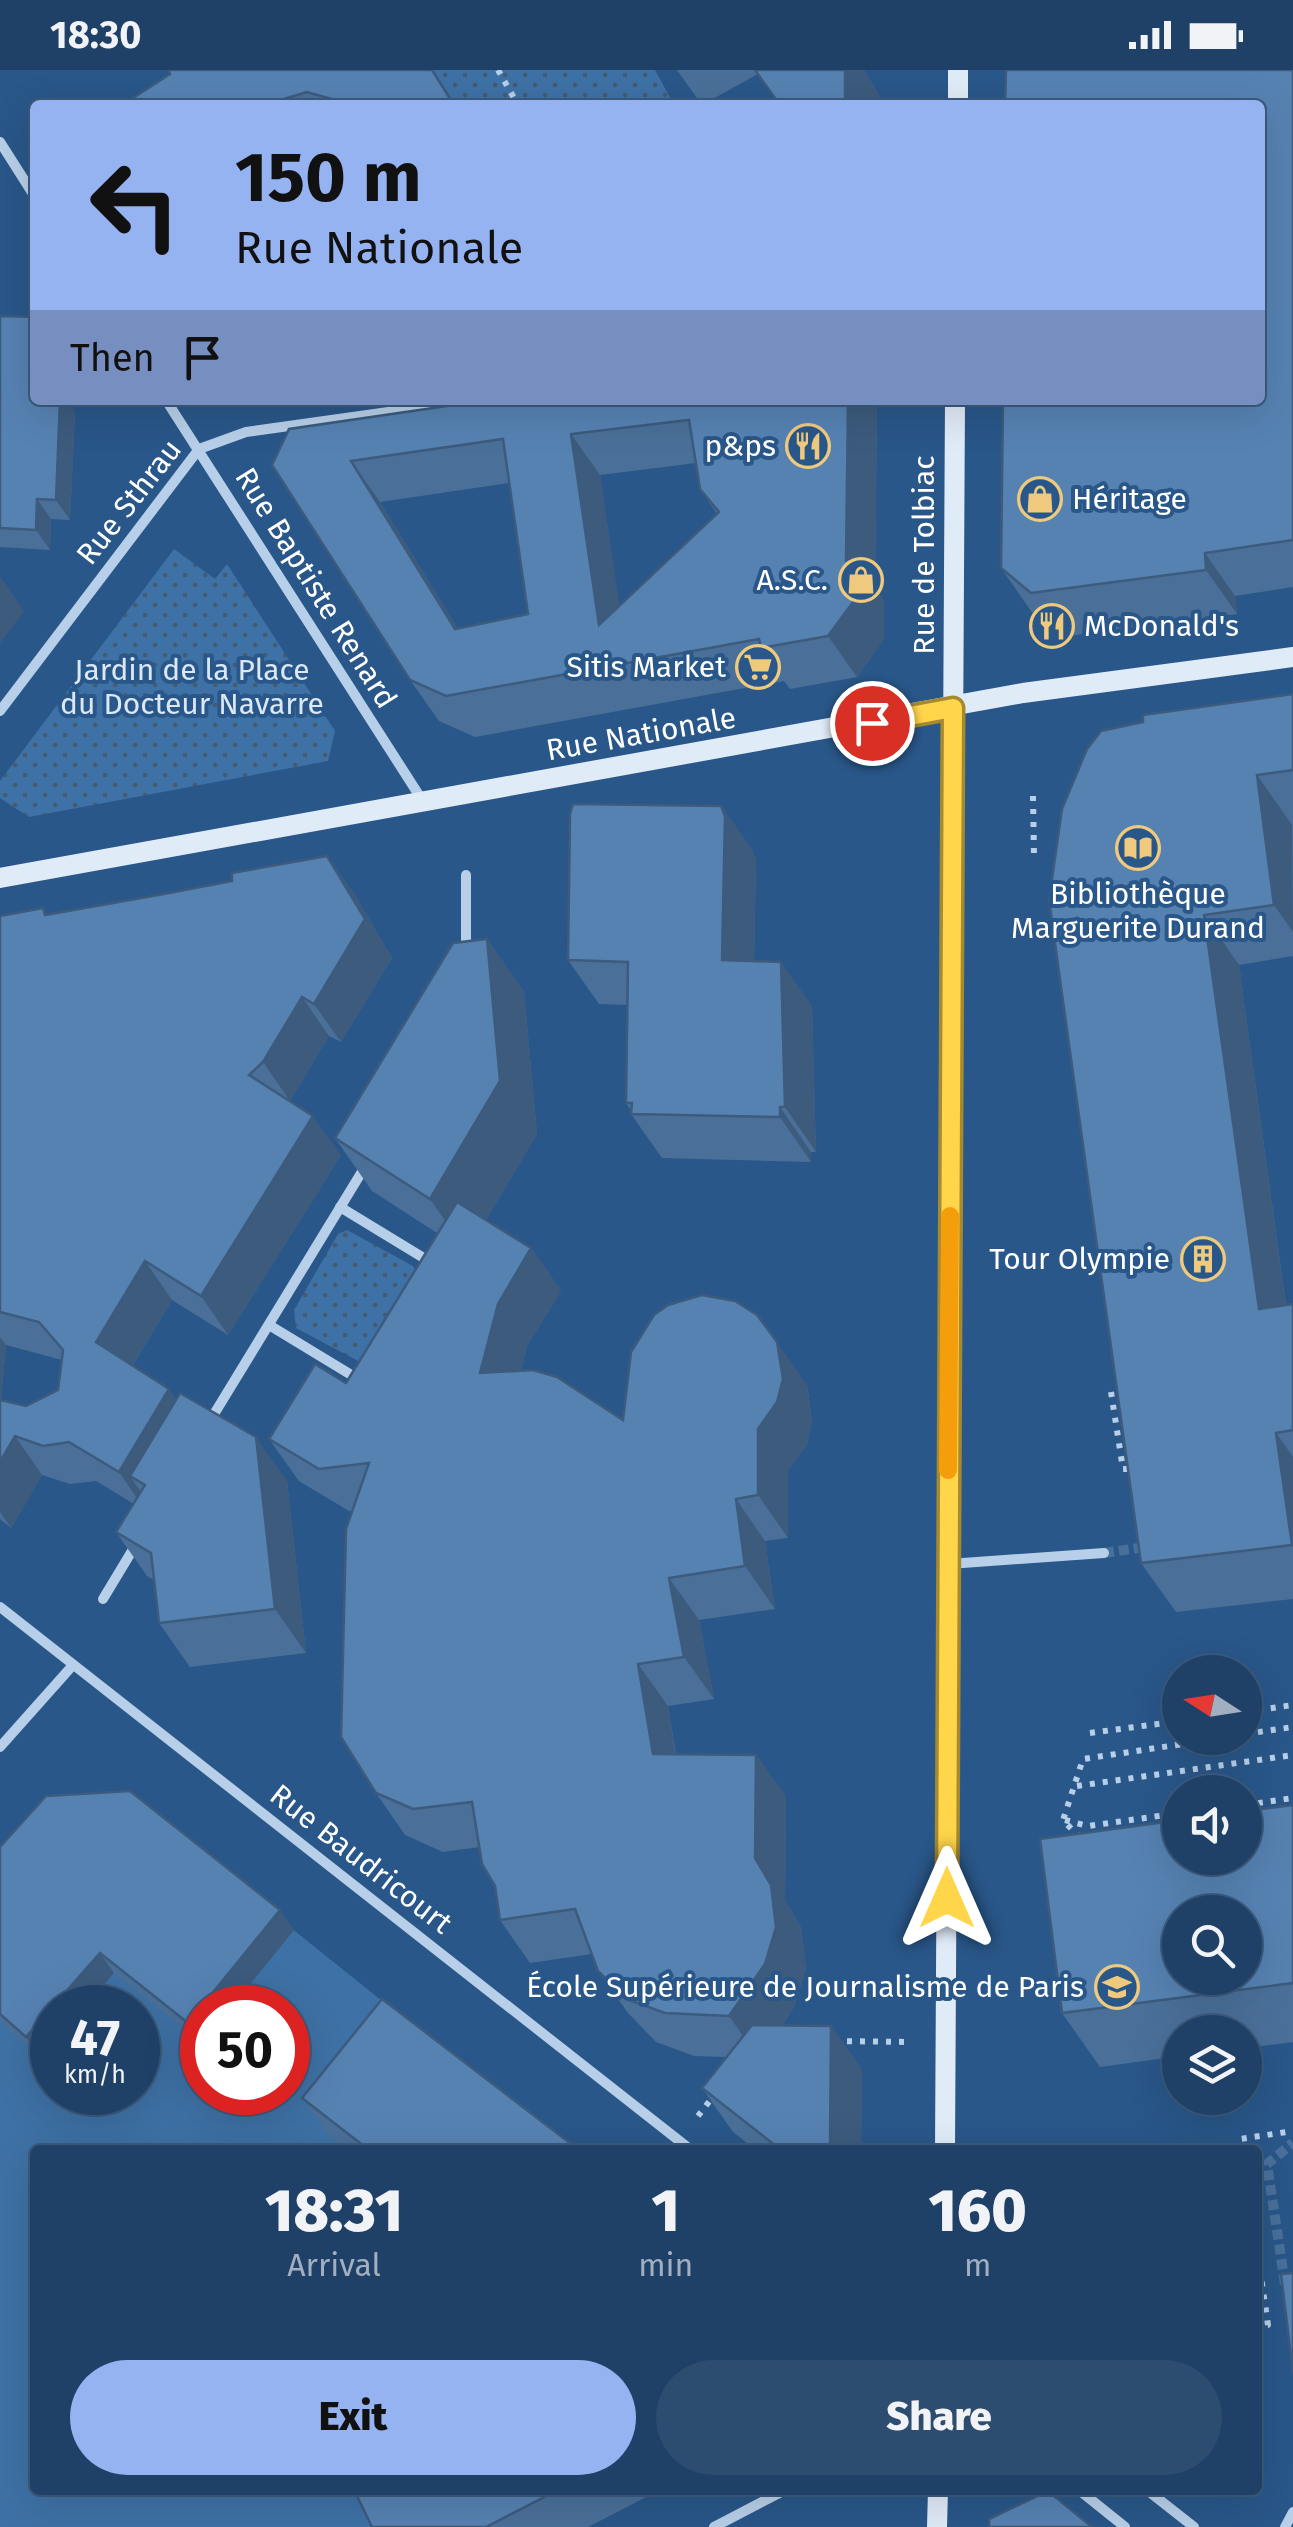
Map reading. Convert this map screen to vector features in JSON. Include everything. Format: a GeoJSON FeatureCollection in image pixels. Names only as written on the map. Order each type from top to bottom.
{"type":"FeatureCollection","features":[{"type":"Feature","properties":{"kind":"main road"},"geometry":{"type":"LineString","coordinates":[[958,70],[958,100]]}},
{"type":"Feature","properties":{"kind":"main road","name":"Rue de Tolbiac"},"geometry":{"type":"LineString","coordinates":[[945,2145],[955,405]]}},
{"type":"Feature","properties":{"kind":"main road","name":"Rue Nationale"},"geometry":{"type":"LineString","coordinates":[[0,878],[1073,685],[1293,656]]}},
{"type":"Feature","properties":{"kind":"main road"},"geometry":{"type":"LineString","coordinates":[[938,2495],[938,2527]]}},
{"type":"Feature","properties":{"kind":"street"},"geometry":{"type":"LineString","coordinates":[[0,142],[30,189]]}},
{"type":"Feature","properties":{"kind":"street","name":"Rue Baptiste Renard"},"geometry":{"type":"LineString","coordinates":[[169,405],[424,803]]}},
{"type":"Feature","properties":{"kind":"street","name":"Rue Sthrau"},"geometry":{"type":"LineString","coordinates":[[0,712],[198,449],[246,432],[438,405]]}},
{"type":"Feature","properties":{"kind":"street"},"geometry":{"type":"LineString","coordinates":[[464,972],[466,875]]}},
{"type":"Feature","properties":{"kind":"street"},"geometry":{"type":"LineString","coordinates":[[200,1438],[369,1160]]}},
{"type":"Feature","properties":{"kind":"street"},"geometry":{"type":"LineString","coordinates":[[340,1207],[426,1260],[431,1281]]}},
{"type":"Feature","properties":{"kind":"street"},"geometry":{"type":"LineString","coordinates":[[268,1325],[354,1376],[375,1376]]}},
{"type":"Feature","properties":{"kind":"street"},"geometry":{"type":"LineString","coordinates":[[103,1599],[142,1534]]}},
{"type":"Feature","properties":{"kind":"street"},"geometry":{"type":"LineString","coordinates":[[948,1564],[1104,1553]]}},
{"type":"Feature","properties":{"kind":"street","name":"Rue Baudricourt"},"geometry":{"type":"LineString","coordinates":[[0,1607],[684,2145]]}},
{"type":"Feature","properties":{"kind":"street"},"geometry":{"type":"LineString","coordinates":[[0,1746],[72,1665]]}},
{"type":"Feature","properties":{"kind":"street"},"geometry":{"type":"LineString","coordinates":[[714,2527],[775,2495]]}},
{"type":"Feature","properties":{"kind":"street"},"geometry":{"type":"LineString","coordinates":[[1085,2495],[1125,2527]]}},
{"type":"Feature","properties":{"kind":"street"},"geometry":{"type":"LineString","coordinates":[[1153,2495],[1194,2527]]}},
{"type":"Feature","properties":{"kind":"street"},"geometry":{"type":"LineString","coordinates":[[1284,2527],[1293,2512]]}},
{"type":"Feature","properties":{"kind":"path"},"geometry":{"type":"LineString","coordinates":[[498,70],[515,100]]}},
{"type":"Feature","properties":{"kind":"path"},"geometry":{"type":"LineString","coordinates":[[1033,796],[1034,856]]}},
{"type":"Feature","properties":{"kind":"path"},"geometry":{"type":"LineString","coordinates":[[1110,1392],[1123,1469],[1139,1469]]}},
{"type":"Feature","properties":{"kind":"path"},"geometry":{"type":"LineString","coordinates":[[1262,1710],[1293,1705]]}},
{"type":"Feature","properties":{"kind":"path"},"geometry":{"type":"LineString","coordinates":[[1090,1733],[1162,1723]]}},
{"type":"Feature","properties":{"kind":"path"},"geometry":{"type":"LineString","coordinates":[[1262,1731],[1293,1726]]}},
{"type":"Feature","properties":{"kind":"path"},"geometry":{"type":"LineString","coordinates":[[1064,1820],[1082,1759],[1162,1747]]}},
{"type":"Feature","properties":{"kind":"path"},"geometry":{"type":"LineString","coordinates":[[1077,1786],[1293,1755]]}},
{"type":"Feature","properties":{"kind":"path"},"geometry":{"type":"LineString","coordinates":[[1262,1803],[1293,1798]]}},
{"type":"Feature","properties":{"kind":"path"},"geometry":{"type":"LineString","coordinates":[[1064,1820],[1088,1826],[1162,1816]]}},
{"type":"Feature","properties":{"kind":"path"},"geometry":{"type":"LineString","coordinates":[[1064,1820],[1076,1838],[1088,1838]]}},
{"type":"Feature","properties":{"kind":"path"},"geometry":{"type":"LineString","coordinates":[[820,2041],[945,2043]]}},
{"type":"Feature","properties":{"kind":"path"},"geometry":{"type":"LineString","coordinates":[[679,2141],[721,2087]]}},
{"type":"Feature","properties":{"kind":"path"},"geometry":{"type":"LineString","coordinates":[[1241,2145],[1240,2139],[1293,2131]]}},
{"type":"Feature","properties":{"kind":"path"},"geometry":{"type":"LineString","coordinates":[[1262,2284],[1268,2325],[1262,2326]]}},
{"type":"Feature","properties":{"kind":"green space"},"geometry":{"type":"Polygon","coordinates":[[[434,70],[655,70],[671,100],[452,100],[434,70]]]}},
{"type":"Feature","properties":{"kind":"green space","name":"Jardin de la Place du Docteur Navarre"},"geometry":{"type":"Polygon","coordinates":[[[174,549],[215,579],[227,564],[335,731],[328,761],[29,817],[0,798],[0,781],[174,549]]]}},
{"type":"Feature","properties":{"kind":"green space"},"geometry":{"type":"Polygon","coordinates":[[[347,1230],[413,1266],[417,1273],[362,1363],[296,1328],[294,1310],[338,1234],[347,1230]]]}},
{"type":"Feature","properties":{"kind":"green space"},"geometry":{"type":"Polygon","coordinates":[[[144,1810],[562,2145],[30,2145],[30,2495],[409,2495],[381,2527],[0,2527],[0,1883],[144,1810]]]}},
{"type":"Feature","properties":{"kind":"building"},"geometry":{"type":"Polygon","coordinates":[[[168,70],[432,70],[451,100],[335,100],[307,92],[280,100],[130,100],[170,74],[168,70]]]}},
{"type":"Feature","properties":{"kind":"building"},"geometry":{"type":"Polygon","coordinates":[[[755,70],[845,70],[845,100],[776,100],[755,70]]]}},
{"type":"Feature","properties":{"kind":"building"},"geometry":{"type":"Polygon","coordinates":[[[1006,70],[1293,70],[1293,540],[1205,553],[1206,570],[1031,593],[1001,568],[1003,405],[1265,405],[1265,100],[1005,100],[1006,70]]]}},
{"type":"Feature","properties":{"kind":"building"},"geometry":{"type":"Polygon","coordinates":[[[0,316],[30,317],[30,405],[60,405],[56,500],[37,499],[36,530],[0,528],[0,316]]]}},
{"type":"Feature","properties":{"kind":"building"},"geometry":{"type":"Polygon","coordinates":[[[454,405],[848,405],[846,561],[856,561],[856,598],[828,636],[761,648],[759,639],[446,696],[410,680],[272,465],[289,429],[454,405]],[[689,420],[571,434],[599,625],[719,512],[700,489],[689,420]],[[503,439],[351,461],[455,629],[528,614],[503,439]]]}},
{"type":"Feature","properties":{"kind":"building"},"geometry":{"type":"Polygon","coordinates":[[[1293,694],[1293,770],[1257,775],[1274,905],[1204,915],[1259,1309],[1293,1304],[1293,1430],[1276,1433],[1292,1545],[1141,1563],[1049,900],[1062,809],[1087,749],[1101,731],[1143,722],[1143,715],[1293,694]]]}},
{"type":"Feature","properties":{"kind":"building"},"geometry":{"type":"Polygon","coordinates":[[[573,804],[721,806],[725,816],[722,960],[781,962],[785,1107],[780,1107],[780,1117],[631,1114],[632,1103],[626,1103],[628,962],[568,960],[573,804]]]}},
{"type":"Feature","properties":{"kind":"building"},"geometry":{"type":"Polygon","coordinates":[[[327,856],[365,919],[314,1004],[302,997],[263,1062],[249,1075],[313,1116],[201,1296],[145,1261],[96,1342],[169,1389],[119,1472],[69,1442],[43,1446],[15,1436],[0,1462],[0,1400],[26,1406],[58,1390],[63,1350],[39,1322],[0,1312],[0,916],[43,908],[45,915],[164,894],[232,881],[232,873],[327,856]]]}},
{"type":"Feature","properties":{"kind":"building"},"geometry":{"type":"Polygon","coordinates":[[[487,939],[500,1081],[430,1199],[335,1138],[453,943],[487,939]]]}},
{"type":"Feature","properties":{"kind":"building"},"geometry":{"type":"Polygon","coordinates":[[[457,1202],[531,1248],[498,1304],[480,1373],[533,1370],[557,1377],[623,1420],[631,1352],[654,1315],[668,1305],[702,1295],[735,1301],[757,1315],[777,1342],[783,1379],[777,1402],[758,1429],[758,1495],[736,1499],[745,1566],[669,1578],[684,1657],[638,1664],[653,1754],[756,1755],[755,1858],[771,1885],[776,1927],[765,1964],[729,2016],[665,2013],[626,1999],[598,1971],[575,1909],[500,1920],[495,1886],[482,1864],[472,1802],[413,1809],[376,1793],[341,1737],[346,1529],[369,1463],[319,1469],[269,1439],[315,1364],[346,1383],[457,1202]]]}},
{"type":"Feature","properties":{"kind":"building"},"geometry":{"type":"Polygon","coordinates":[[[180,1393],[256,1437],[275,1609],[159,1623],[151,1553],[116,1532],[145,1485],[130,1476],[180,1393]]]}},
{"type":"Feature","properties":{"kind":"building"},"geometry":{"type":"Polygon","coordinates":[[[130,1791],[280,1910],[219,1985],[180,1985],[180,2017],[160,2001],[160,1985],[140,1985],[100,1953],[72,1985],[30,1985],[30,2032],[26,2037],[0,2014],[0,1847],[46,1796],[130,1791]]]}},
{"type":"Feature","properties":{"kind":"building"},"geometry":{"type":"Polygon","coordinates":[[[1293,1805],[1293,1983],[1262,1987],[1262,1895],[1162,1895],[1162,1995],[1201,1995],[1062,2013],[1040,1839],[1162,1822],[1162,1875],[1262,1875],[1262,1809],[1293,1805]]]}},
{"type":"Feature","properties":{"kind":"building"},"geometry":{"type":"Polygon","coordinates":[[[382,1999],[572,2145],[363,2145],[310,2104],[310,2088],[382,1999]]]}},
{"type":"Feature","properties":{"kind":"building"},"geometry":{"type":"Polygon","coordinates":[[[752,2025],[831,2026],[830,2145],[775,2145],[702,2088],[752,2025]]]}},
{"type":"Feature","properties":{"kind":"building"},"geometry":{"type":"Polygon","coordinates":[[[1293,2273],[1293,2373],[1281,2274],[1293,2273]]]}},
{"type":"Feature","properties":{"kind":"building"},"geometry":{"type":"Polygon","coordinates":[[[356,2495],[548,2495],[486,2527],[372,2527],[356,2495]]]}},
{"type":"Feature","properties":{"kind":"building"},"geometry":{"type":"Polygon","coordinates":[[[1040,2495],[1053,2495],[1092,2527],[989,2527],[989,2519],[1040,2495]]]}},
{"type":"Feature","properties":{"kind":"tunnel"},"geometry":{"type":"LineString","coordinates":[[1104,1553],[1152,1546]]}},
{"type":"Feature","properties":{"kind":"tunnel"},"geometry":{"type":"LineString","coordinates":[[1285,2284],[1267,2164],[1293,2143]]}},
{"type":"Feature","properties":{"kind":"slow traffic"},"geometry":{"type":"LineString","coordinates":[[948,1470],[950,1216]]}},
{"type":"Feature","properties":{"kind":"place","name":"p&ps"},"geometry":{"type":"Point","coordinates":[808,446]}},
{"type":"Feature","properties":{"kind":"place","name":"Héritage"},"geometry":{"type":"Point","coordinates":[1040,499]}},
{"type":"Feature","properties":{"kind":"place","name":"A.S.C."},"geometry":{"type":"Point","coordinates":[861,580]}},
{"type":"Feature","properties":{"kind":"place","name":"McDonald's"},"geometry":{"type":"Point","coordinates":[1052,626]}},
{"type":"Feature","properties":{"kind":"place","name":"Sitis Market"},"geometry":{"type":"Point","coordinates":[758,667]}},
{"type":"Feature","properties":{"kind":"place","name":"Bibliothèque Marguerite Durand"},"geometry":{"type":"Point","coordinates":[1138,848]}},
{"type":"Feature","properties":{"kind":"place","name":"Tour Olympie"},"geometry":{"type":"Point","coordinates":[1203,1259]}},
{"type":"Feature","properties":{"kind":"place","name":"École Supérieure de Journalisme de Paris"},"geometry":{"type":"Point","coordinates":[1117,1987]}},
{"type":"Feature","properties":{"kind":"route"},"geometry":{"type":"LineString","coordinates":[[872,723],[953,708],[947,1898]]}}]}
